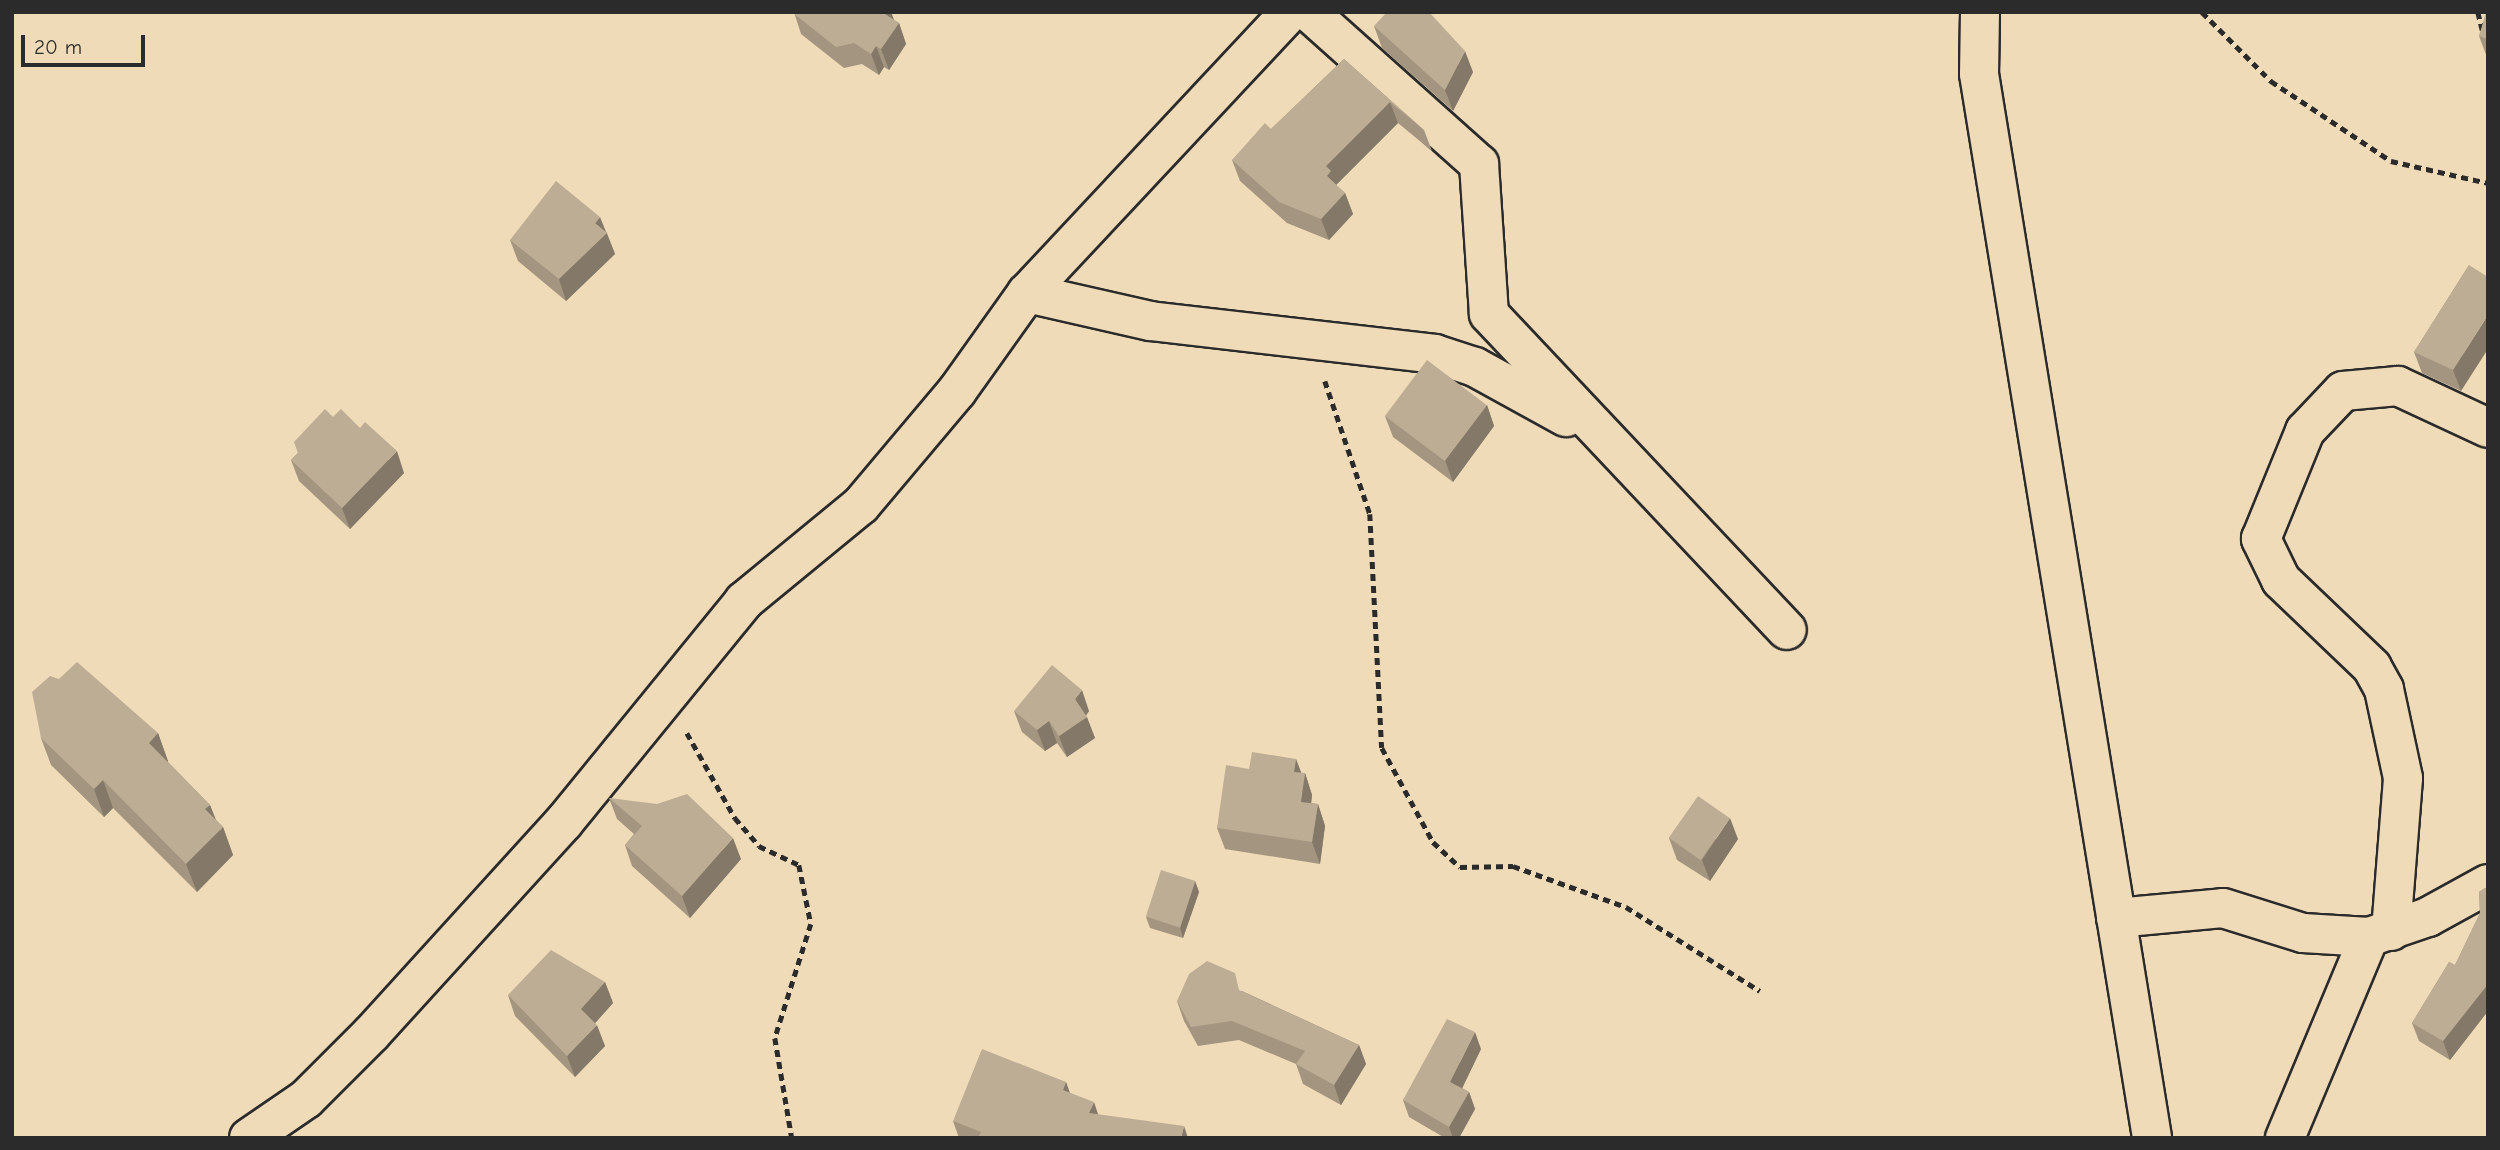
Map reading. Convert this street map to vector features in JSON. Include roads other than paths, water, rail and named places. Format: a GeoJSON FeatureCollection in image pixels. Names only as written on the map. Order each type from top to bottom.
{"type":"FeatureCollection","features":[{"type":"Feature","properties":{"kind":"street"},"geometry":{"type":"LineString","coordinates":[[249,1138],[306,1100],[372,1032],[564,822],[744,601],[862,505],[957,391],[1027,293],[1290,12]]}},
{"type":"Feature","properties":{"kind":"street"},"geometry":{"type":"LineString","coordinates":[[1309,12],[1479,164],[1489,314],[1608,446],[1787,631]]}},
{"type":"Feature","properties":{"kind":"street"},"geometry":{"type":"LineString","coordinates":[[1980,12],[1979,74],[2152,1138]]}},
{"type":"Feature","properties":{"kind":"street"},"geometry":{"type":"LineString","coordinates":[[1027,293],[1150,321],[1395,346],[1475,367],[1608,446]]}},
{"type":"Feature","properties":{"kind":"street"},"geometry":{"type":"LineString","coordinates":[[2285,1138],[2380,934],[2403,778],[2384,689],[2371,667],[2265,557],[2264,521],[2305,431],[2343,391],[2398,386],[2488,428]]}},
{"type":"Feature","properties":{"kind":"street"},"geometry":{"type":"LineString","coordinates":[[2116,918],[2223,908],[2303,933],[2380,934],[2488,884]]}}]}
